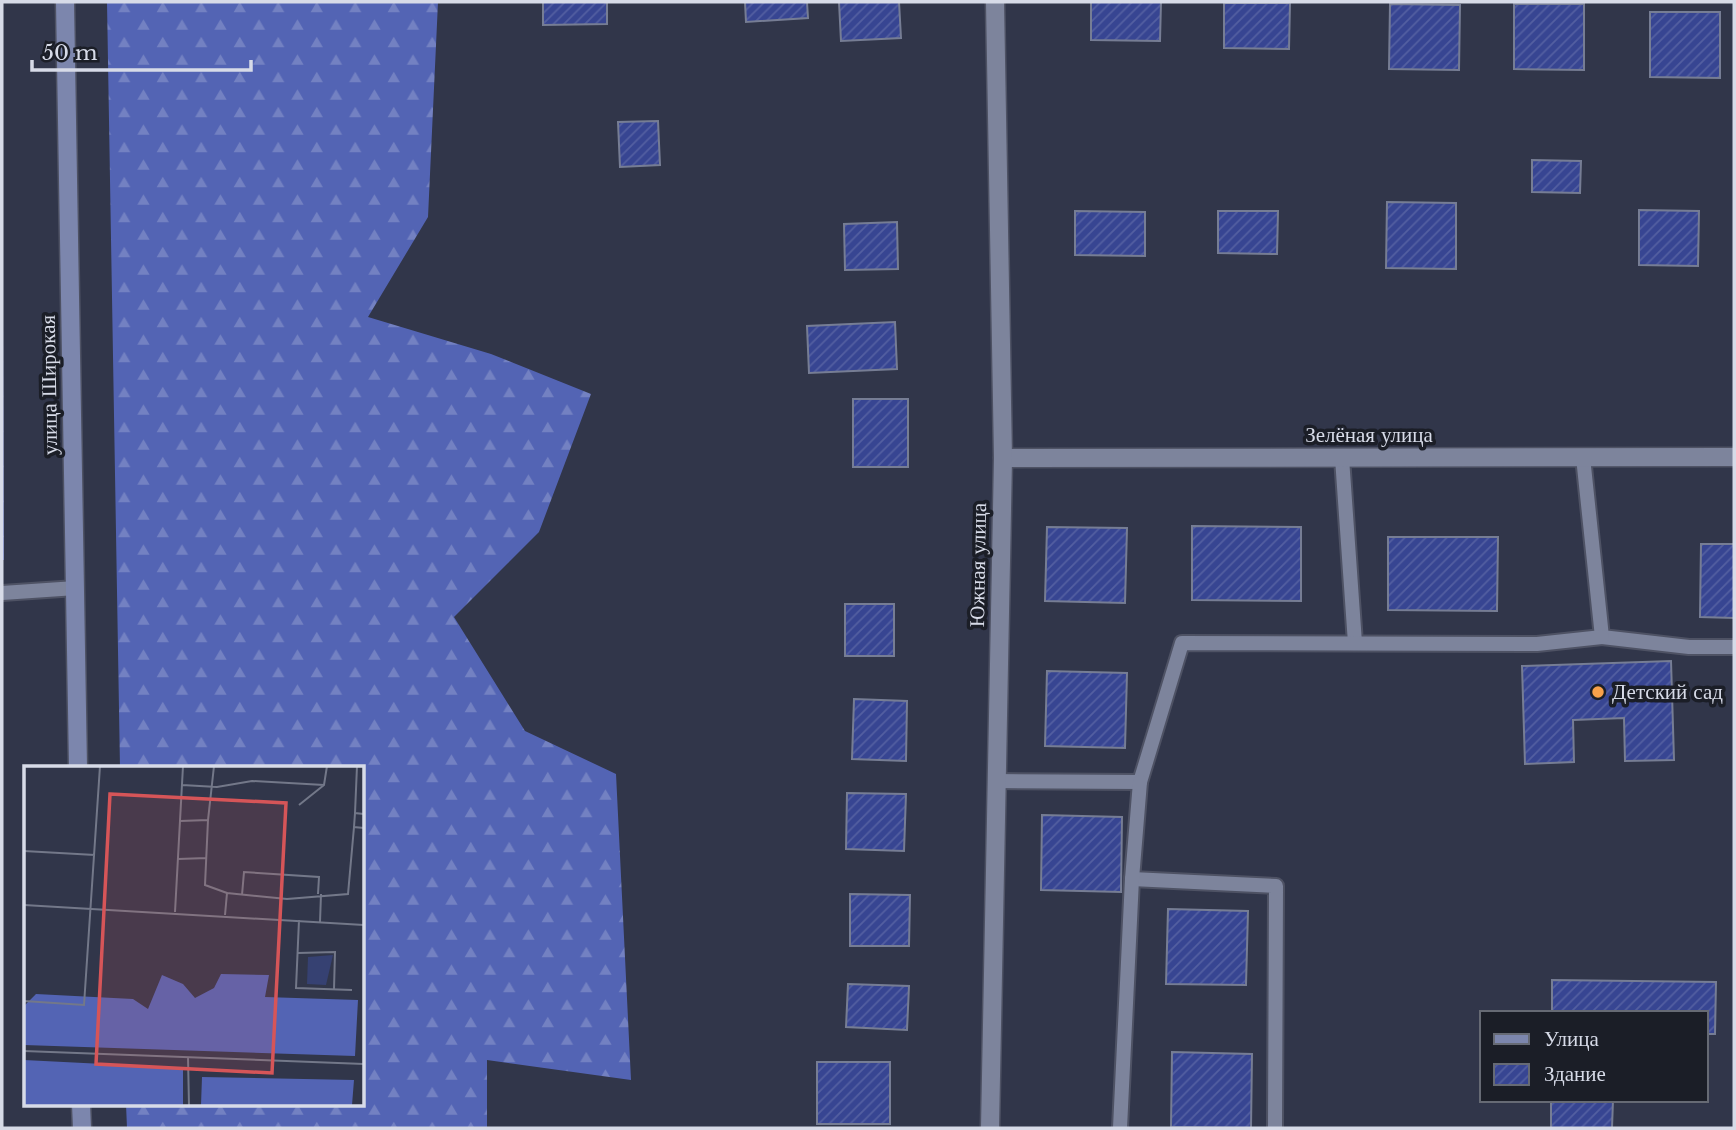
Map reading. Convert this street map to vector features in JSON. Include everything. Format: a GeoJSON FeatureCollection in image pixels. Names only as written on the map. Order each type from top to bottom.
{"type":"FeatureCollection","features":[{"type":"Feature","properties":{"kind":"main road","name":"улица Широкая"},"geometry":{"type":"LineString","coordinates":[[65,2],[78,766]]}},
{"type":"Feature","properties":{"kind":"main road"},"geometry":{"type":"LineString","coordinates":[[82,1106],[82,1128]]}},
{"type":"Feature","properties":{"kind":"street","name":"Южная улица"},"geometry":{"type":"LineString","coordinates":[[990,1128],[1003,458],[995,2]]}},
{"type":"Feature","properties":{"kind":"street","name":"Зелёная улица"},"geometry":{"type":"LineString","coordinates":[[1003,458],[1734,457]]}},
{"type":"Feature","properties":{"kind":"lane"},"geometry":{"type":"LineString","coordinates":[[1583,457],[1602,637]]}},
{"type":"Feature","properties":{"kind":"lane"},"geometry":{"type":"LineString","coordinates":[[1342,458],[1355,643]]}},
{"type":"Feature","properties":{"kind":"lane"},"geometry":{"type":"LineString","coordinates":[[2,593],[76,588]]}},
{"type":"Feature","properties":{"kind":"lane"},"geometry":{"type":"LineString","coordinates":[[1120,1128],[1132,878],[1140,782],[1182,643],[1537,644],[1602,637],[1689,647],[1734,647]]}},
{"type":"Feature","properties":{"kind":"lane"},"geometry":{"type":"LineString","coordinates":[[996,781],[1140,782]]}},
{"type":"Feature","properties":{"kind":"lane"},"geometry":{"type":"LineString","coordinates":[[1132,878],[1276,886],[1275,1128]]}},
{"type":"Feature","properties":{"kind":"green space"},"geometry":{"type":"Polygon","coordinates":[[[107,2],[438,2],[428,217],[368,317],[491,354],[591,394],[539,532],[454,617],[525,731],[616,774],[631,1080],[487,1060],[487,1128],[127,1128],[126,1106],[364,1106],[364,766],[120,766],[107,2]]]}},
{"type":"Feature","properties":{"kind":"green space"},"geometry":{"type":"Polygon","coordinates":[[[2,88],[4,560],[2,560],[2,88]]]}},
{"type":"Feature","properties":{"kind":"building"},"geometry":{"type":"Polygon","coordinates":[[[543,2],[607,2],[607,24],[543,25],[543,2]]]}},
{"type":"Feature","properties":{"kind":"building"},"geometry":{"type":"Polygon","coordinates":[[[745,2],[807,2],[808,18],[746,22],[745,2]]]}},
{"type":"Feature","properties":{"kind":"building"},"geometry":{"type":"Polygon","coordinates":[[[839,2],[899,2],[901,38],[841,41],[839,2]]]}},
{"type":"Feature","properties":{"kind":"building"},"geometry":{"type":"Polygon","coordinates":[[[1091,2],[1161,2],[1160,41],[1091,40],[1091,2]]]}},
{"type":"Feature","properties":{"kind":"building"},"geometry":{"type":"Polygon","coordinates":[[[1224,3],[1290,3],[1289,49],[1224,48],[1224,3]]]}},
{"type":"Feature","properties":{"kind":"building"},"geometry":{"type":"Polygon","coordinates":[[[1390,4],[1460,5],[1459,70],[1389,69],[1390,4]]]}},
{"type":"Feature","properties":{"kind":"building"},"geometry":{"type":"Polygon","coordinates":[[[1514,4],[1584,4],[1584,70],[1514,69],[1514,4]]]}},
{"type":"Feature","properties":{"kind":"building"},"geometry":{"type":"Polygon","coordinates":[[[1650,12],[1720,12],[1720,78],[1650,77],[1650,12]]]}},
{"type":"Feature","properties":{"kind":"building"},"geometry":{"type":"Polygon","coordinates":[[[658,121],[660,165],[620,167],[618,122],[658,121]]]}},
{"type":"Feature","properties":{"kind":"building"},"geometry":{"type":"Polygon","coordinates":[[[1532,160],[1581,161],[1580,193],[1532,192],[1532,160]]]}},
{"type":"Feature","properties":{"kind":"building"},"geometry":{"type":"Polygon","coordinates":[[[1387,202],[1456,203],[1456,269],[1386,268],[1387,202]]]}},
{"type":"Feature","properties":{"kind":"building"},"geometry":{"type":"Polygon","coordinates":[[[1639,210],[1699,211],[1698,266],[1639,265],[1639,210]]]}},
{"type":"Feature","properties":{"kind":"building"},"geometry":{"type":"Polygon","coordinates":[[[1075,211],[1145,212],[1145,256],[1075,255],[1075,211]]]}},
{"type":"Feature","properties":{"kind":"building"},"geometry":{"type":"Polygon","coordinates":[[[1218,211],[1278,211],[1277,254],[1218,253],[1218,211]]]}},
{"type":"Feature","properties":{"kind":"building"},"geometry":{"type":"Polygon","coordinates":[[[897,222],[898,269],[845,270],[844,224],[897,222]]]}},
{"type":"Feature","properties":{"kind":"building"},"geometry":{"type":"Polygon","coordinates":[[[895,322],[897,369],[809,373],[807,326],[895,322]]]}},
{"type":"Feature","properties":{"kind":"building"},"geometry":{"type":"Polygon","coordinates":[[[853,399],[908,399],[908,467],[853,467],[853,399]]]}},
{"type":"Feature","properties":{"kind":"building"},"geometry":{"type":"Polygon","coordinates":[[[1192,526],[1301,527],[1301,601],[1192,600],[1192,526]]]}},
{"type":"Feature","properties":{"kind":"building"},"geometry":{"type":"Polygon","coordinates":[[[1047,527],[1127,528],[1125,603],[1045,601],[1047,527]]]}},
{"type":"Feature","properties":{"kind":"building"},"geometry":{"type":"Polygon","coordinates":[[[1388,537],[1498,537],[1497,611],[1388,610],[1388,537]]]}},
{"type":"Feature","properties":{"kind":"building"},"geometry":{"type":"Polygon","coordinates":[[[1701,544],[1734,544],[1734,618],[1700,617],[1701,544]]]}},
{"type":"Feature","properties":{"kind":"building"},"geometry":{"type":"Polygon","coordinates":[[[845,604],[894,604],[894,656],[845,656],[845,604]]]}},
{"type":"Feature","properties":{"kind":"building","name":"Детский сад"},"geometry":{"type":"Polygon","coordinates":[[[1671,661],[1674,760],[1625,761],[1624,718],[1573,720],[1574,762],[1525,764],[1522,666],[1671,661]]]}},
{"type":"Feature","properties":{"kind":"building"},"geometry":{"type":"Polygon","coordinates":[[[1047,671],[1127,673],[1125,748],[1045,746],[1047,671]]]}},
{"type":"Feature","properties":{"kind":"building"},"geometry":{"type":"Polygon","coordinates":[[[854,699],[907,701],[906,761],[852,759],[854,699]]]}},
{"type":"Feature","properties":{"kind":"building"},"geometry":{"type":"Polygon","coordinates":[[[847,793],[906,794],[904,851],[846,849],[847,793]]]}},
{"type":"Feature","properties":{"kind":"building"},"geometry":{"type":"Polygon","coordinates":[[[1042,815],[1122,817],[1121,892],[1041,890],[1042,815]]]}},
{"type":"Feature","properties":{"kind":"building"},"geometry":{"type":"Polygon","coordinates":[[[850,894],[910,895],[909,946],[850,946],[850,894]]]}},
{"type":"Feature","properties":{"kind":"building"},"geometry":{"type":"Polygon","coordinates":[[[1168,909],[1248,911],[1246,985],[1166,984],[1168,909]]]}},
{"type":"Feature","properties":{"kind":"building"},"geometry":{"type":"Polygon","coordinates":[[[1552,980],[1716,982],[1715,1034],[1708,1034],[1708,1011],[1552,1011],[1552,980]]]}},
{"type":"Feature","properties":{"kind":"building"},"geometry":{"type":"Polygon","coordinates":[[[848,984],[909,986],[907,1030],[846,1027],[848,984]]]}},
{"type":"Feature","properties":{"kind":"building"},"geometry":{"type":"Polygon","coordinates":[[[1172,1052],[1252,1054],[1251,1128],[1171,1127],[1172,1052]]]}},
{"type":"Feature","properties":{"kind":"building"},"geometry":{"type":"Polygon","coordinates":[[[817,1062],[890,1062],[890,1124],[817,1124],[817,1062]]]}},
{"type":"Feature","properties":{"kind":"building"},"geometry":{"type":"Polygon","coordinates":[[[1551,1102],[1613,1102],[1612,1128],[1551,1128],[1551,1102]]]}},
{"type":"Feature","properties":{"kind":"place","name":"Детский сад"},"geometry":{"type":"Point","coordinates":[1598,692]}}]}
